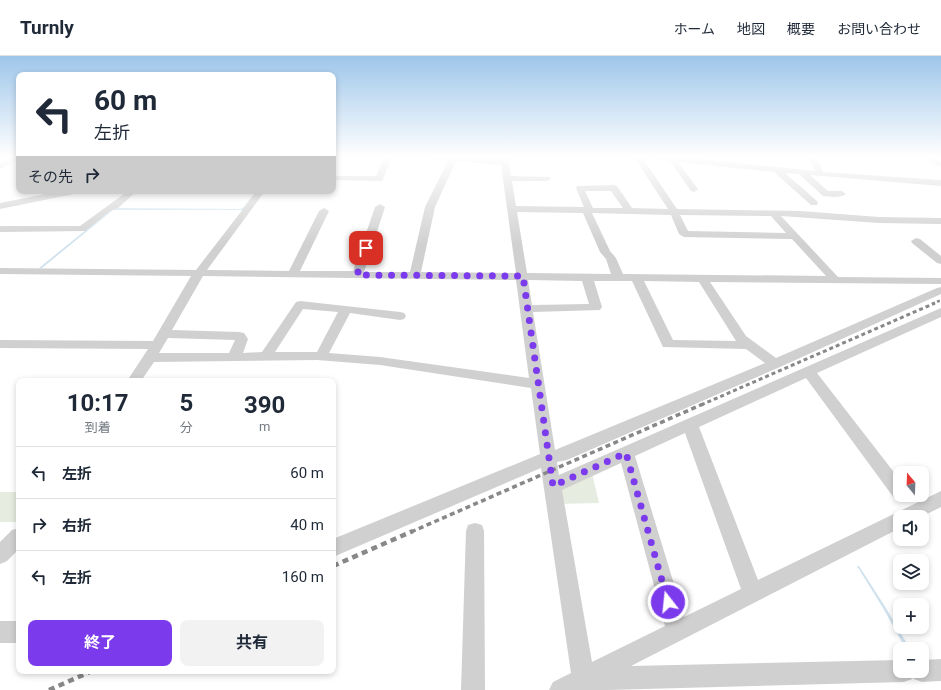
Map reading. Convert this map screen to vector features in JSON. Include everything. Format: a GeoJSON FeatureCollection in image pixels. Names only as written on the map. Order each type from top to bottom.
{"type":"FeatureCollection","features":[{"type":"Feature","properties":{"kind":"street"},"geometry":{"type":"LineString","coordinates":[[415,275],[430,207],[440,187]]}},
{"type":"Feature","properties":{"kind":"street"},"geometry":{"type":"LineString","coordinates":[[509,187],[523,276],[548,458],[584,684]]}},
{"type":"Feature","properties":{"kind":"street"},"geometry":{"type":"LineString","coordinates":[[657,187],[674,212],[684,234],[793,236]]}},
{"type":"Feature","properties":{"kind":"street"},"geometry":{"type":"LineString","coordinates":[[798,187],[814,203]]}},
{"type":"Feature","properties":{"kind":"street"},"geometry":{"type":"LineString","coordinates":[[818,187],[826,194],[842,194]]}},
{"type":"Feature","properties":{"kind":"street"},"geometry":{"type":"LineString","coordinates":[[618,277],[611,258],[605,252],[580,188],[614,188],[629,210]]}},
{"type":"Feature","properties":{"kind":"street"},"geometry":{"type":"LineString","coordinates":[[40,198],[46,194]]}},
{"type":"Feature","properties":{"kind":"street"},"geometry":{"type":"LineString","coordinates":[[0,206],[59,194]]}},
{"type":"Feature","properties":{"kind":"street"},"geometry":{"type":"LineString","coordinates":[[0,229],[82,229],[107,209],[115,206],[129,194]]}},
{"type":"Feature","properties":{"kind":"street"},"geometry":{"type":"LineString","coordinates":[[136,378],[150,358],[198,273],[259,194]]}},
{"type":"Feature","properties":{"kind":"street"},"geometry":{"type":"LineString","coordinates":[[0,217],[25,201]]}},
{"type":"Feature","properties":{"kind":"street"},"geometry":{"type":"LineString","coordinates":[[357,275],[380,207]]}},
{"type":"Feature","properties":{"kind":"street"},"geometry":{"type":"LineString","coordinates":[[512,209],[800,214],[878,220],[941,221]]}},
{"type":"Feature","properties":{"kind":"street"},"geometry":{"type":"LineString","coordinates":[[293,274],[324,212]]}},
{"type":"Feature","properties":{"kind":"street"},"geometry":{"type":"LineString","coordinates":[[774,214],[834,279]]}},
{"type":"Feature","properties":{"kind":"street"},"geometry":{"type":"LineString","coordinates":[[916,241],[941,262]]}},
{"type":"Feature","properties":{"kind":"street"},"geometry":{"type":"LineString","coordinates":[[0,270],[941,281]]}},
{"type":"Feature","properties":{"kind":"street"},"geometry":{"type":"LineString","coordinates":[[527,309],[596,308],[587,277]]}},
{"type":"Feature","properties":{"kind":"street"},"geometry":{"type":"LineString","coordinates":[[636,277],[668,344],[749,345]]}},
{"type":"Feature","properties":{"kind":"street"},"geometry":{"type":"LineString","coordinates":[[702,278],[741,339],[775,364]]}},
{"type":"Feature","properties":{"kind":"street"},"geometry":{"type":"LineString","coordinates":[[336,547],[548,458],[561,455],[775,364],[941,290]]}},
{"type":"Feature","properties":{"kind":"street"},"geometry":{"type":"LineString","coordinates":[[266,356],[300,305],[400,316]]}},
{"type":"Feature","properties":{"kind":"street"},"geometry":{"type":"LineString","coordinates":[[321,356],[346,309]]}},
{"type":"Feature","properties":{"kind":"street"},"geometry":{"type":"LineString","coordinates":[[553,486],[941,312]]}},
{"type":"Feature","properties":{"kind":"street"},"geometry":{"type":"LineString","coordinates":[[214,357],[227,336]]}},
{"type":"Feature","properties":{"kind":"street"},"geometry":{"type":"LineString","coordinates":[[0,344],[239,336],[242,339],[234,357]]}},
{"type":"Feature","properties":{"kind":"street"},"geometry":{"type":"LineString","coordinates":[[150,358],[321,356],[380,361],[538,384]]}},
{"type":"Feature","properties":{"kind":"street"},"geometry":{"type":"LineString","coordinates":[[809,372],[893,483]]}},
{"type":"Feature","properties":{"kind":"street"},"geometry":{"type":"LineString","coordinates":[[690,425],[753,593]]}},
{"type":"Feature","properties":{"kind":"street"},"geometry":{"type":"LineString","coordinates":[[626,453],[677,631]]}},
{"type":"Feature","properties":{"kind":"street"},"geometry":{"type":"LineString","coordinates":[[918,510],[941,498]]}},
{"type":"Feature","properties":{"kind":"street"},"geometry":{"type":"LineString","coordinates":[[584,684],[677,631],[893,523]]}},
{"type":"Feature","properties":{"kind":"street"},"geometry":{"type":"LineString","coordinates":[[473,690],[475,531]]}},
{"type":"Feature","properties":{"kind":"street"},"geometry":{"type":"LineString","coordinates":[[0,555],[16,539]]}},
{"type":"Feature","properties":{"kind":"street"},"geometry":{"type":"LineString","coordinates":[[0,632],[16,632]]}},
{"type":"Feature","properties":{"kind":"street"},"geometry":{"type":"LineString","coordinates":[[929,671],[941,670]]}},
{"type":"Feature","properties":{"kind":"street"},"geometry":{"type":"LineString","coordinates":[[561,690],[584,684],[893,671]]}},
{"type":"Feature","properties":{"kind":"shaded area"},"geometry":{"type":"Polygon","coordinates":[[[591,469],[599,503],[556,504],[553,486],[591,469]]]}},
{"type":"Feature","properties":{"kind":"shaded area"},"geometry":{"type":"Polygon","coordinates":[[[0,492],[16,492],[16,522],[0,522],[0,492]]]}},
{"type":"Feature","properties":{"kind":"water"},"geometry":{"type":"Polygon","coordinates":[[[254,194],[256,194],[243,210],[113,210],[42,268],[39,268],[113,208],[243,208],[254,194]]]}},
{"type":"Feature","properties":{"kind":"water"},"geometry":{"type":"Polygon","coordinates":[[[857,566],[859,566],[886,608],[893,620],[893,626],[857,566]]]}},
{"type":"Feature","properties":{"kind":"water"},"geometry":{"type":"Polygon","coordinates":[[[898,634],[901,634],[906,642],[902,642],[898,634]]]}},
{"type":"Feature","properties":{"kind":"railway"},"geometry":{"type":"LineString","coordinates":[[932,304],[941,300]]}},
{"type":"Feature","properties":{"kind":"railway"},"geometry":{"type":"LineString","coordinates":[[701,405],[935,303]]}},
{"type":"Feature","properties":{"kind":"railway"},"geometry":{"type":"LineString","coordinates":[[411,532],[703,404]]}},
{"type":"Feature","properties":{"kind":"railway"},"geometry":{"type":"LineString","coordinates":[[336,565],[413,531]]}},
{"type":"Feature","properties":{"kind":"railway"},"geometry":{"type":"LineString","coordinates":[[49,690],[85,674]]}},
{"type":"Feature","properties":{"kind":"route"},"geometry":{"type":"LineString","coordinates":[[366,248],[357,275],[523,276],[553,486],[626,453],[668,602]]}}]}
